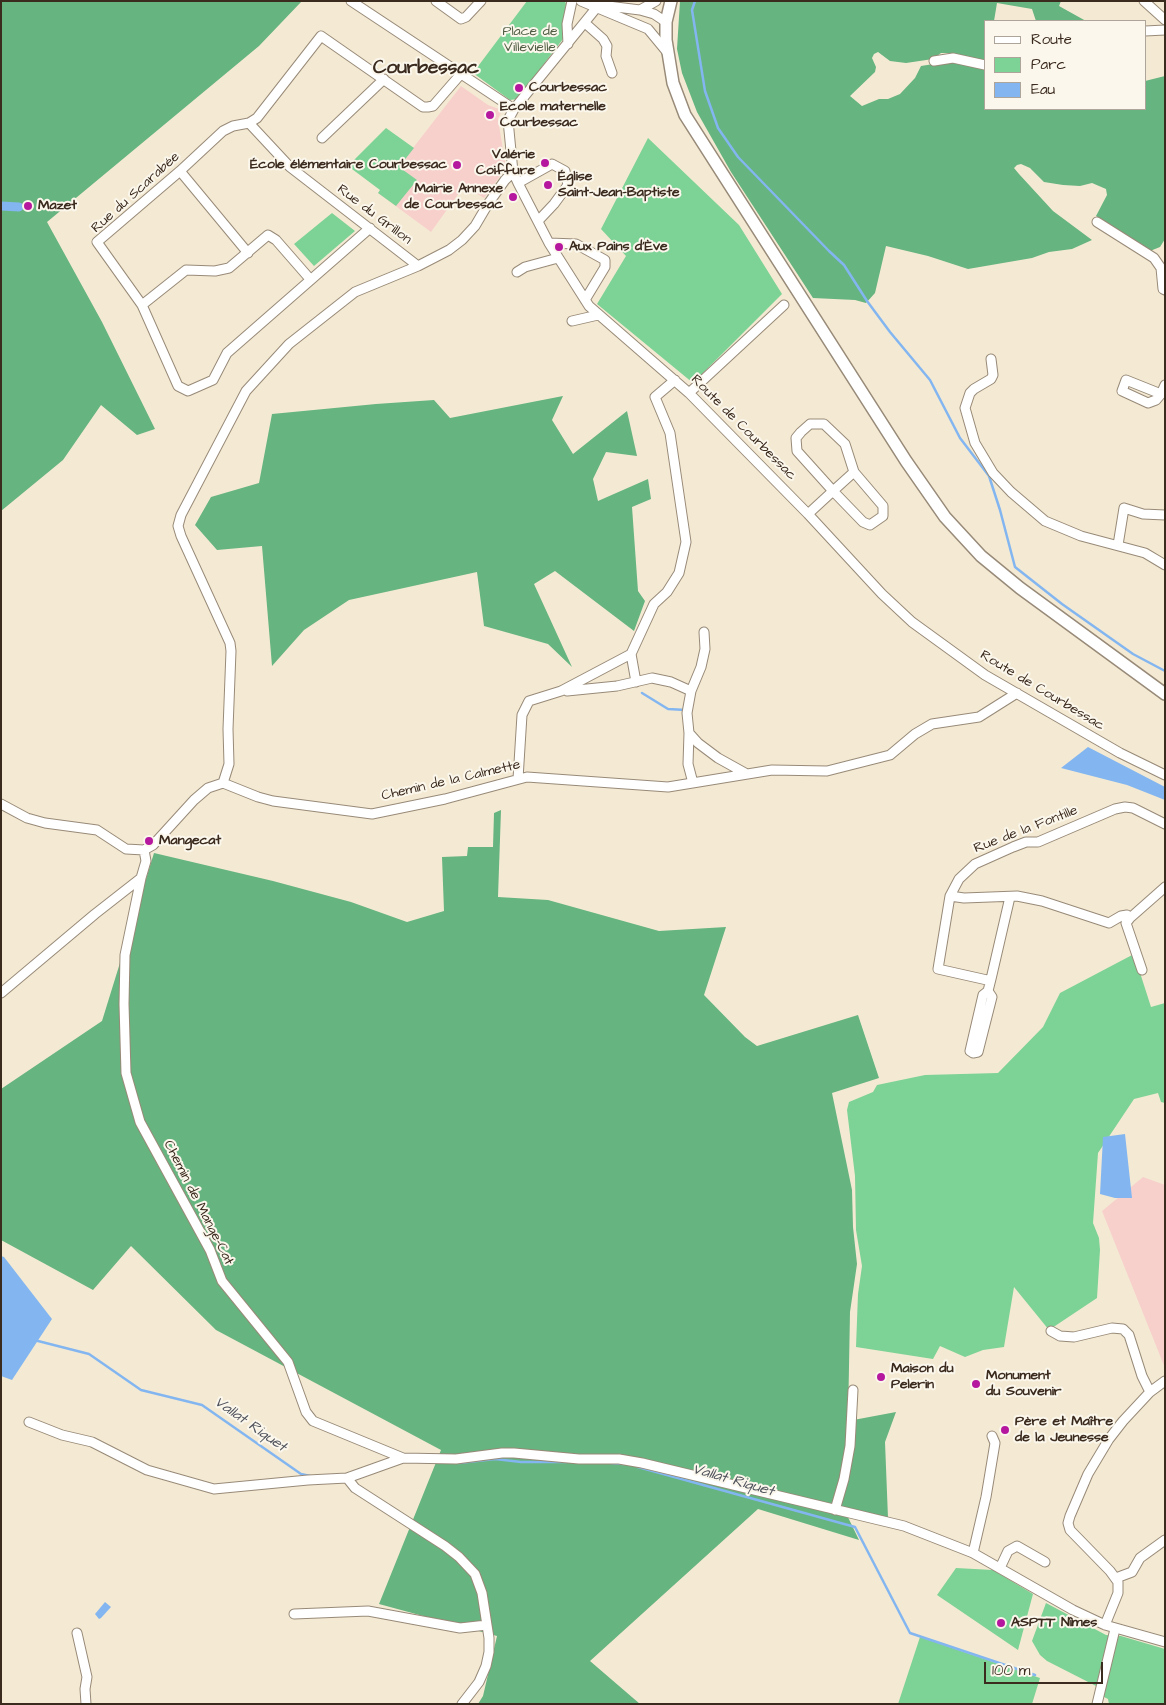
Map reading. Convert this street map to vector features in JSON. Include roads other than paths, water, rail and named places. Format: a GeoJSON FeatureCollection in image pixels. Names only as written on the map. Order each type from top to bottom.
{"type":"FeatureCollection","features":[{"type":"Feature","properties":{"kind":"street"},"geometry":{"type":"LineString","coordinates":[[351,1],[514,109]]}},
{"type":"Feature","properties":{"kind":"street"},"geometry":{"type":"LineString","coordinates":[[436,1],[461,18],[466,17],[481,1]]}},
{"type":"Feature","properties":{"kind":"street"},"geometry":{"type":"LineString","coordinates":[[568,44],[567,24],[572,1]]}},
{"type":"Feature","properties":{"kind":"street"},"geometry":{"type":"LineString","coordinates":[[583,1],[640,10],[654,14],[666,24]]}},
{"type":"Feature","properties":{"kind":"street"},"geometry":{"type":"LineString","coordinates":[[640,10],[656,1]]}},
{"type":"Feature","properties":{"kind":"street"},"geometry":{"type":"LineString","coordinates":[[671,1],[666,24],[668,52],[673,83],[685,115],[906,461],[946,517],[981,556],[1020,588],[1165,694]]}},
{"type":"Feature","properties":{"kind":"street"},"geometry":{"type":"LineString","coordinates":[[1144,1],[1165,20]]}},
{"type":"Feature","properties":{"kind":"street"},"geometry":{"type":"LineString","coordinates":[[600,5],[605,12],[648,29],[668,52]]}},
{"type":"Feature","properties":{"kind":"street","name":"Route de Courbessac"},"geometry":{"type":"LineString","coordinates":[[600,5],[514,109],[508,120],[513,172],[549,243],[585,300],[598,315],[689,393],[808,514],[882,594],[912,622],[985,675],[1120,753],[1165,776]]}},
{"type":"Feature","properties":{"kind":"street"},"geometry":{"type":"LineString","coordinates":[[585,23],[603,39],[607,46],[606,56],[612,73]]}},
{"type":"Feature","properties":{"kind":"street"},"geometry":{"type":"LineString","coordinates":[[648,29],[666,24]]}},
{"type":"Feature","properties":{"kind":"street"},"geometry":{"type":"LineString","coordinates":[[1146,31],[1165,30]]}},
{"type":"Feature","properties":{"kind":"street"},"geometry":{"type":"LineString","coordinates":[[250,123],[257,118],[321,36],[423,107],[433,106],[460,75]]}},
{"type":"Feature","properties":{"kind":"street"},"geometry":{"type":"LineString","coordinates":[[934,61],[953,58],[984,65]]}},
{"type":"Feature","properties":{"kind":"street"},"geometry":{"type":"LineString","coordinates":[[322,138],[384,79]]}},
{"type":"Feature","properties":{"kind":"street","name":"Rue du Scarabée"},"geometry":{"type":"LineString","coordinates":[[250,123],[233,126],[222,131],[180,171],[97,242],[142,305],[178,386],[188,391],[213,380],[227,352],[370,228]]}},
{"type":"Feature","properties":{"kind":"street","name":"Rue du Grillon"},"geometry":{"type":"LineString","coordinates":[[250,123],[290,167],[418,266]]}},
{"type":"Feature","properties":{"kind":"street"},"geometry":{"type":"LineString","coordinates":[[518,183],[552,164],[565,171],[568,185],[538,222]]}},
{"type":"Feature","properties":{"kind":"street"},"geometry":{"type":"LineString","coordinates":[[180,171],[248,253]]}},
{"type":"Feature","properties":{"kind":"street"},"geometry":{"type":"LineString","coordinates":[[1,804],[27,818],[46,823],[96,830],[126,849],[144,850],[153,845],[194,800],[208,788],[222,783],[228,764],[232,651],[181,536],[178,526],[181,515],[246,392],[289,344],[355,292],[418,266],[449,250],[468,233],[505,180],[513,172]]}},
{"type":"Feature","properties":{"kind":"street"},"geometry":{"type":"LineString","coordinates":[[1097,222],[1154,258],[1161,268],[1163,289],[1165,290]]}},
{"type":"Feature","properties":{"kind":"street"},"geometry":{"type":"LineString","coordinates":[[142,305],[186,270],[215,271],[229,268],[268,235],[276,240],[310,279]]}},
{"type":"Feature","properties":{"kind":"street"},"geometry":{"type":"LineString","coordinates":[[549,243],[576,244],[605,260],[605,267],[585,300]]}},
{"type":"Feature","properties":{"kind":"street"},"geometry":{"type":"LineString","coordinates":[[518,272],[526,267],[558,258]]}},
{"type":"Feature","properties":{"kind":"street"},"geometry":{"type":"LineString","coordinates":[[689,393],[784,305]]}},
{"type":"Feature","properties":{"kind":"street"},"geometry":{"type":"LineString","coordinates":[[572,321],[598,315]]}},
{"type":"Feature","properties":{"kind":"street"},"geometry":{"type":"LineString","coordinates":[[990,360],[993,375],[991,379],[974,389],[965,408],[975,443],[985,462],[1011,492],[1045,521],[1081,536],[1144,553],[1165,565]]}},
{"type":"Feature","properties":{"kind":"street"},"geometry":{"type":"LineString","coordinates":[[518,779],[522,715],[529,701],[561,691],[630,654],[654,604],[667,592],[680,573],[686,542],[670,433],[655,397],[675,380]]}},
{"type":"Feature","properties":{"kind":"street"},"geometry":{"type":"LineString","coordinates":[[810,424],[824,424],[845,444],[854,472],[883,506],[883,516],[870,525],[863,522],[797,451],[796,438],[810,424]]}},
{"type":"Feature","properties":{"kind":"street"},"geometry":{"type":"LineString","coordinates":[[808,514],[854,472]]}},
{"type":"Feature","properties":{"kind":"street"},"geometry":{"type":"LineString","coordinates":[[1118,545],[1124,508],[1143,514],[1165,515]]}},
{"type":"Feature","properties":{"kind":"street"},"geometry":{"type":"LineString","coordinates":[[693,783],[688,764],[689,733],[687,714],[691,691],[701,667],[705,649],[704,632]]}},
{"type":"Feature","properties":{"kind":"street"},"geometry":{"type":"LineString","coordinates":[[630,654],[636,682]]}},
{"type":"Feature","properties":{"kind":"street"},"geometry":{"type":"LineString","coordinates":[[561,691],[617,686],[652,678],[671,682],[691,691]]}},
{"type":"Feature","properties":{"kind":"street","name":"Chemin de la Calmette"},"geometry":{"type":"LineString","coordinates":[[222,783],[258,797],[372,814],[445,800],[527,776],[668,786],[772,770],[827,771],[890,755],[914,734],[932,724],[979,717],[1017,693]]}},
{"type":"Feature","properties":{"kind":"street"},"geometry":{"type":"LineString","coordinates":[[689,733],[698,743],[745,773]]}},
{"type":"Feature","properties":{"kind":"street","name":"Rue de la Fontille"},"geometry":{"type":"LineString","coordinates":[[991,979],[987,980],[938,969],[950,896],[958,879],[975,864],[1026,842],[1038,842],[1115,809],[1133,808],[1165,824]]}},
{"type":"Feature","properties":{"kind":"street","name":"Chemin de Mange-Cat"},"geometry":{"type":"LineString","coordinates":[[144,850],[146,860],[125,955],[124,1004],[126,1073],[140,1122],[210,1250],[222,1281],[288,1362],[306,1412],[313,1421],[403,1458]]}},
{"type":"Feature","properties":{"kind":"street"},"geometry":{"type":"LineString","coordinates":[[1,993],[141,878]]}},
{"type":"Feature","properties":{"kind":"street"},"geometry":{"type":"LineString","coordinates":[[1142,970],[1126,923],[1165,886]]}},
{"type":"Feature","properties":{"kind":"street"},"geometry":{"type":"LineString","coordinates":[[950,896],[964,898],[1017,896],[1042,900],[1108,923],[1121,916],[1127,915],[1130,918]]}},
{"type":"Feature","properties":{"kind":"street"},"geometry":{"type":"LineString","coordinates":[[988,992],[992,997],[978,1052],[973,1054],[970,1051],[983,995],[988,992],[1010,897]]}},
{"type":"Feature","properties":{"kind":"street"},"geometry":{"type":"LineString","coordinates":[[1051,1331],[1060,1336],[1074,1337],[1112,1328],[1123,1329],[1129,1334],[1142,1376],[1150,1392]]}},
{"type":"Feature","properties":{"kind":"street"},"geometry":{"type":"LineString","coordinates":[[1105,1625],[1118,1593],[1119,1588],[1116,1578],[1070,1530],[1068,1524],[1077,1497],[1088,1474],[1109,1439],[1150,1392],[1165,1381]]}},
{"type":"Feature","properties":{"kind":"street"},"geometry":{"type":"LineString","coordinates":[[835,1510],[844,1479],[850,1446],[853,1390]]}},
{"type":"Feature","properties":{"kind":"street"},"geometry":{"type":"LineString","coordinates":[[29,1422],[62,1435],[92,1442],[147,1470],[214,1489],[347,1478],[403,1458],[456,1459],[502,1453],[579,1459],[619,1459],[675,1470],[904,1526],[973,1553],[1072,1610],[1105,1625],[1165,1642]]}},
{"type":"Feature","properties":{"kind":"street"},"geometry":{"type":"LineString","coordinates":[[973,1553],[986,1497],[994,1440]]}},
{"type":"Feature","properties":{"kind":"street"},"geometry":{"type":"LineString","coordinates":[[347,1478],[355,1488],[445,1546],[470,1568],[480,1584],[487,1625],[489,1652],[486,1666],[479,1682],[462,1704]]}},
{"type":"Feature","properties":{"kind":"street"},"geometry":{"type":"LineString","coordinates":[[1116,1578],[1132,1572],[1140,1558],[1165,1540]]}},
{"type":"Feature","properties":{"kind":"street"},"geometry":{"type":"LineString","coordinates":[[1000,1568],[1008,1551],[1017,1546],[1040,1562]]}},
{"type":"Feature","properties":{"kind":"street"},"geometry":{"type":"LineString","coordinates":[[294,1614],[368,1611],[460,1628],[487,1625]]}},
{"type":"Feature","properties":{"kind":"street"},"geometry":{"type":"LineString","coordinates":[[1097,1704],[1115,1629]]}},
{"type":"Feature","properties":{"kind":"street"},"geometry":{"type":"LineString","coordinates":[[77,1633],[87,1678],[85,1689],[86,1704]]}},
{"type":"Feature","properties":{"kind":"water"},"geometry":{"type":"Polygon","coordinates":[[[1088,747],[1165,787],[1165,800],[1127,785],[1061,768],[1088,747]]]}},
{"type":"Feature","properties":{"kind":"water"},"geometry":{"type":"Polygon","coordinates":[[[1125,1134],[1132,1198],[1115,1198],[1100,1194],[1103,1137],[1125,1134]]]}},
{"type":"Feature","properties":{"kind":"water"},"geometry":{"type":"Polygon","coordinates":[[[1,1256],[4,1257],[52,1319],[12,1380],[1,1376],[1,1256]]]}},
{"type":"Feature","properties":{"kind":"water"},"geometry":{"type":"Polygon","coordinates":[[[105,1602],[111,1607],[99,1619],[95,1614],[105,1602]]]}},
{"type":"Feature","properties":{"kind":"waterway"},"geometry":{"type":"LineString","coordinates":[[695,1],[692,10],[705,91],[718,128],[738,157],[844,265],[890,332],[930,380],[960,438],[989,476],[1015,567],[1062,604],[1133,654],[1165,671]]}},
{"type":"Feature","properties":{"kind":"waterway"},"geometry":{"type":"LineString","coordinates":[[1,206],[19,207]]}},
{"type":"Feature","properties":{"kind":"waterway"},"geometry":{"type":"LineString","coordinates":[[642,693],[668,709],[686,710]]}},
{"type":"Feature","properties":{"kind":"waterway","name":"Vallat Riquet"},"geometry":{"type":"LineString","coordinates":[[38,1341],[89,1354],[141,1390],[202,1405],[301,1474],[310,1476]]}},
{"type":"Feature","properties":{"kind":"waterway","name":"Vallat Riquet"},"geometry":{"type":"LineString","coordinates":[[459,1463],[495,1459],[521,1462],[566,1462]]}},
{"type":"Feature","properties":{"kind":"waterway","name":"Vallat Riquet"},"geometry":{"type":"LineString","coordinates":[[611,1463],[623,1464]]}},
{"type":"Feature","properties":{"kind":"waterway","name":"Vallat Riquet"},"geometry":{"type":"LineString","coordinates":[[638,1467],[855,1527],[910,1633],[1035,1675]]}},
{"type":"Feature","properties":{"kind":"place","name":"Courbessac"},"geometry":{"type":"Point","coordinates":[519,88]}},
{"type":"Feature","properties":{"kind":"place","name":"Ecole maternelle Courbessac"},"geometry":{"type":"Point","coordinates":[490,115]}},
{"type":"Feature","properties":{"kind":"place","name":"Valérie Coiffure"},"geometry":{"type":"Point","coordinates":[545,163]}},
{"type":"Feature","properties":{"kind":"place","name":"École élémentaire Courbessac"},"geometry":{"type":"Point","coordinates":[457,165]}},
{"type":"Feature","properties":{"kind":"place","name":"Église Saint-Jean-Baptiste"},"geometry":{"type":"Point","coordinates":[548,185]}},
{"type":"Feature","properties":{"kind":"place","name":"Mairie Annexe de Courbessac"},"geometry":{"type":"Point","coordinates":[513,197]}},
{"type":"Feature","properties":{"kind":"place","name":"Mazet"},"geometry":{"type":"Point","coordinates":[28,206]}},
{"type":"Feature","properties":{"kind":"place","name":"Aux Pains d'Ève"},"geometry":{"type":"Point","coordinates":[559,247]}},
{"type":"Feature","properties":{"kind":"place","name":"Mangecat"},"geometry":{"type":"Point","coordinates":[149,841]}},
{"type":"Feature","properties":{"kind":"place","name":"Maison du Pelerin"},"geometry":{"type":"Point","coordinates":[881,1377]}},
{"type":"Feature","properties":{"kind":"place","name":"Monument du Souvenir"},"geometry":{"type":"Point","coordinates":[976,1384]}},
{"type":"Feature","properties":{"kind":"place","name":"Père et Maître de la Jeunesse"},"geometry":{"type":"Point","coordinates":[1005,1430]}},
{"type":"Feature","properties":{"kind":"place","name":"ASPTT Nîmes"},"geometry":{"type":"Point","coordinates":[1001,1623]}},
{"type":"Feature","properties":{"kind":"district","name":"Courbessac"},"geometry":{"type":"Point","coordinates":[426,69]}},
{"type":"Feature","properties":{"kind":"park label","name":"Place de Villevielle"},"geometry":{"type":"Point","coordinates":[530,40]}}]}
